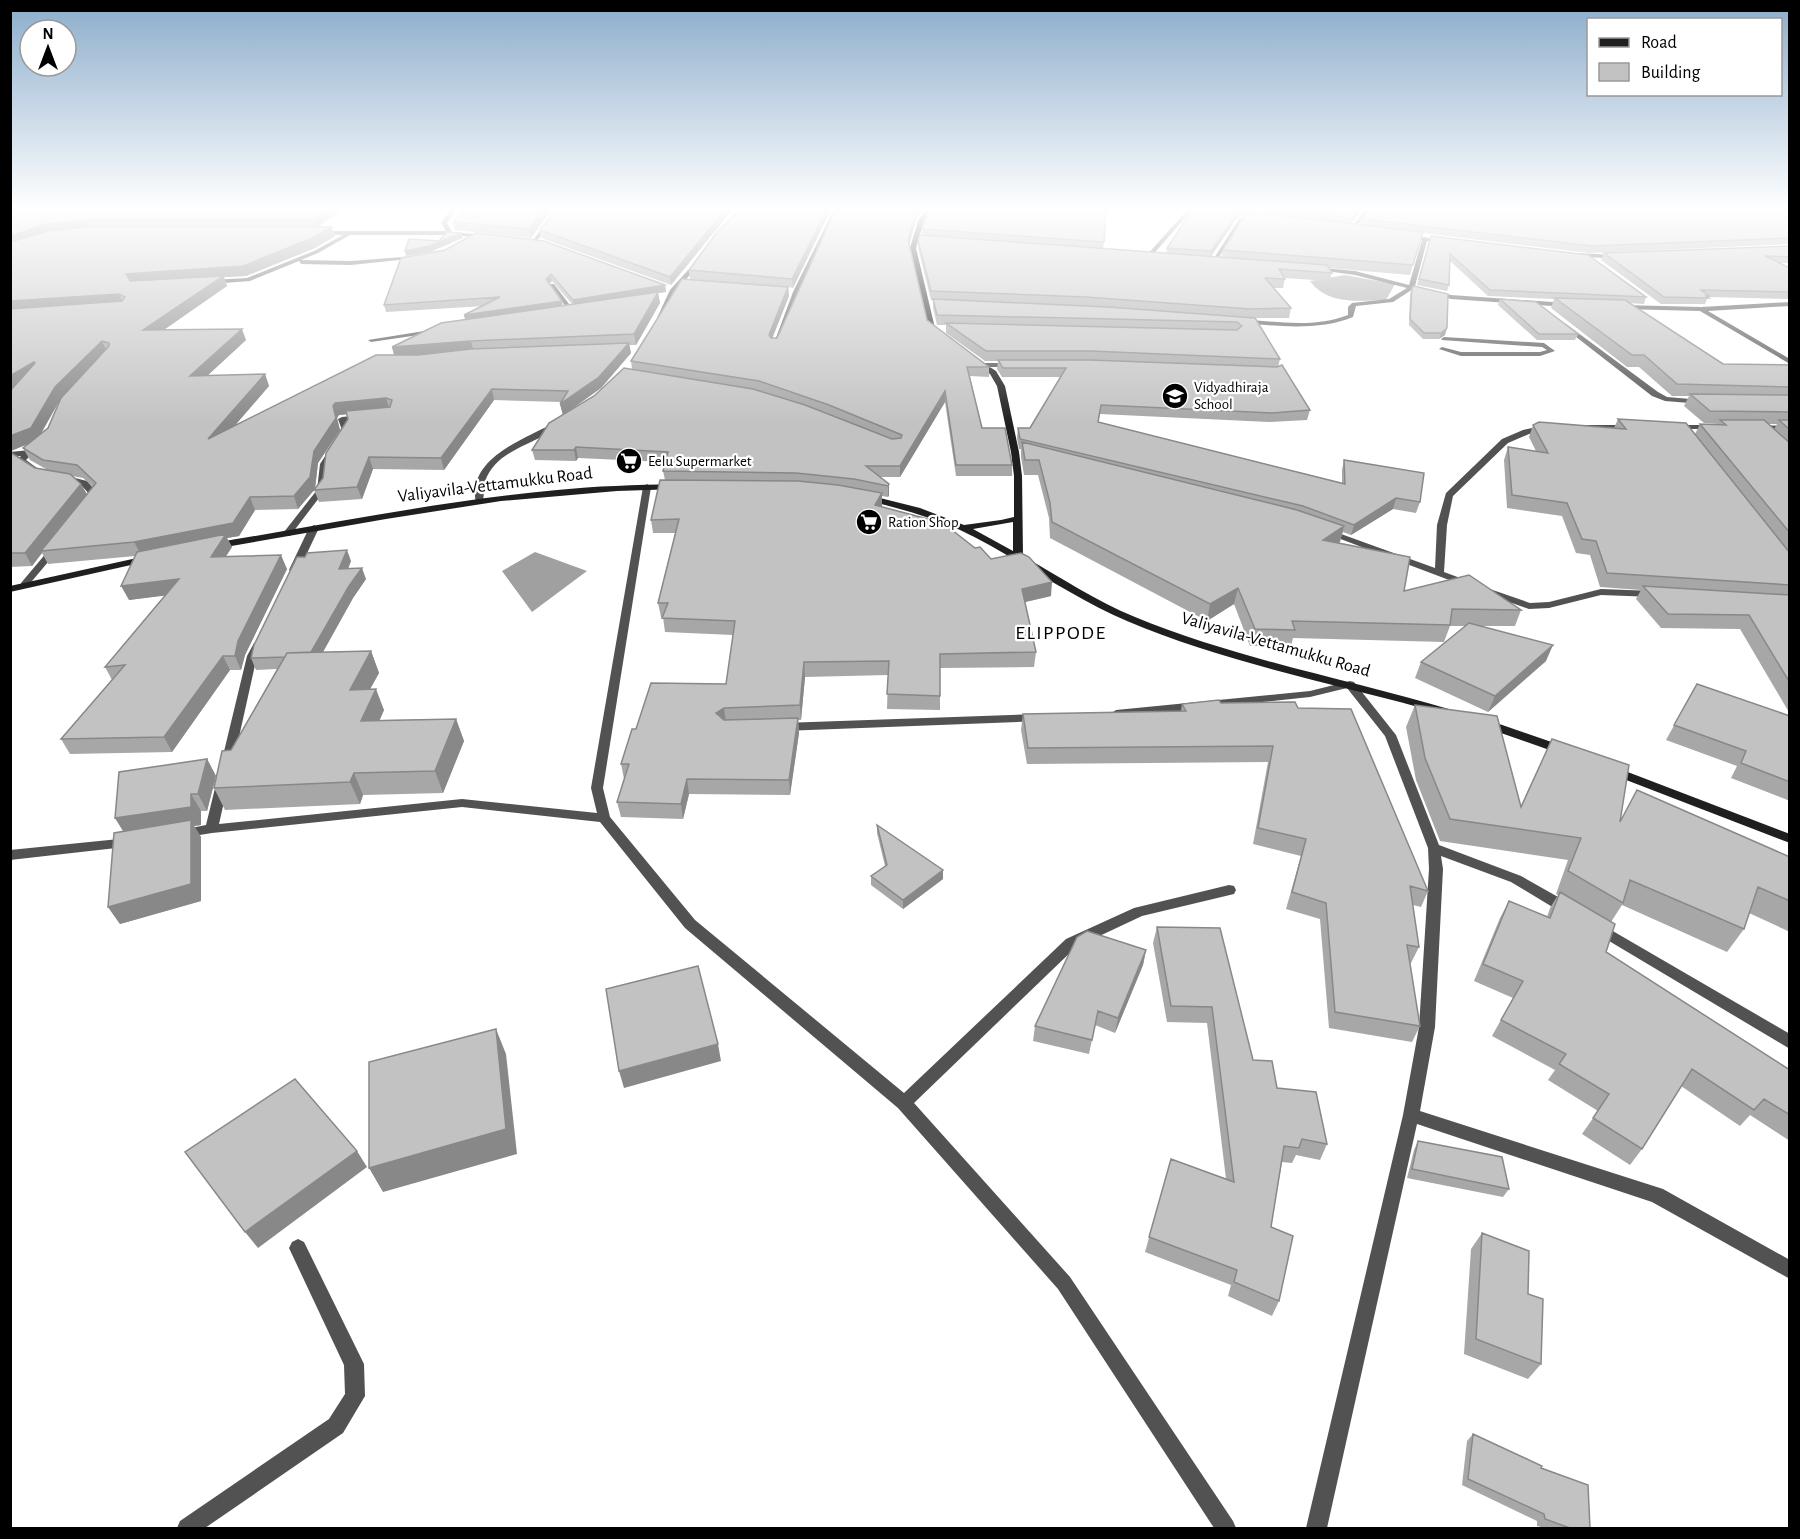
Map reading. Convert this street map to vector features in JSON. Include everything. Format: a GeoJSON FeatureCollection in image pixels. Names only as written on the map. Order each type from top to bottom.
{"type":"FeatureCollection","features":[{"type":"Feature","properties":{"kind":"street"},"geometry":{"type":"LineString","coordinates":[[207,282],[231,281]]}},
{"type":"Feature","properties":{"kind":"street"},"geometry":{"type":"LineString","coordinates":[[775,345],[802,281]]}},
{"type":"Feature","properties":{"kind":"street"},"geometry":{"type":"LineString","coordinates":[[921,281],[932,329],[950,344]]}},
{"type":"Feature","properties":{"kind":"street"},"geometry":{"type":"LineString","coordinates":[[1384,281],[1451,297],[1580,306]]}},
{"type":"Feature","properties":{"kind":"street"},"geometry":{"type":"LineString","coordinates":[[1236,321],[1309,323],[1344,320],[1351,316],[1351,307],[1354,304],[1391,301],[1411,288],[1413,281]]}},
{"type":"Feature","properties":{"kind":"street"},"geometry":{"type":"LineString","coordinates":[[659,299],[682,283],[692,284]]}},
{"type":"Feature","properties":{"kind":"street"},"geometry":{"type":"LineString","coordinates":[[552,285],[572,312]]}},
{"type":"Feature","properties":{"kind":"street"},"geometry":{"type":"LineString","coordinates":[[786,291],[796,292]]}},
{"type":"Feature","properties":{"kind":"street"},"geometry":{"type":"LineString","coordinates":[[654,325],[670,292]]}},
{"type":"Feature","properties":{"kind":"street"},"geometry":{"type":"LineString","coordinates":[[1651,302],[1660,309]]}},
{"type":"Feature","properties":{"kind":"street"},"geometry":{"type":"LineString","coordinates":[[926,304],[938,304]]}},
{"type":"Feature","properties":{"kind":"street"},"geometry":{"type":"LineString","coordinates":[[1537,304],[1546,311]]}},
{"type":"Feature","properties":{"kind":"street"},"geometry":{"type":"LineString","coordinates":[[1613,307],[1701,309],[1790,304]]}},
{"type":"Feature","properties":{"kind":"street"},"geometry":{"type":"LineString","coordinates":[[1701,309],[1790,362]]}},
{"type":"Feature","properties":{"kind":"street"},"geometry":{"type":"LineString","coordinates":[[561,314],[584,310]]}},
{"type":"Feature","properties":{"kind":"street"},"geometry":{"type":"LineString","coordinates":[[1555,318],[1655,394],[1665,399],[1683,402],[1706,402]]}},
{"type":"Feature","properties":{"kind":"street"},"geometry":{"type":"LineString","coordinates":[[371,340],[449,329]]}},
{"type":"Feature","properties":{"kind":"street"},"geometry":{"type":"LineString","coordinates":[[932,329],[944,329]]}},
{"type":"Feature","properties":{"kind":"street"},"geometry":{"type":"LineString","coordinates":[[1442,349],[1461,354],[1540,354],[1552,351],[1545,345],[1444,339]]}},
{"type":"Feature","properties":{"kind":"street"},"geometry":{"type":"LineString","coordinates":[[971,357],[993,374],[1001,386],[1018,476],[1018,558]]}},
{"type":"Feature","properties":{"kind":"street"},"geometry":{"type":"LineString","coordinates":[[982,365],[1017,365]]}},
{"type":"Feature","properties":{"kind":"street"},"geometry":{"type":"LineString","coordinates":[[287,534],[321,490],[324,464],[346,430],[342,419],[371,416]]}},
{"type":"Feature","properties":{"kind":"street"},"geometry":{"type":"LineString","coordinates":[[479,501],[482,479],[493,464],[515,448],[562,422]]}},
{"type":"Feature","properties":{"kind":"street"},"geometry":{"type":"LineString","coordinates":[[1439,573],[1442,525],[1449,495],[1505,441],[1526,432],[1551,427]]}},
{"type":"Feature","properties":{"kind":"street"},"geometry":{"type":"LineString","coordinates":[[1580,427],[1636,427]]}},
{"type":"Feature","properties":{"kind":"street"},"geometry":{"type":"LineString","coordinates":[[1659,427],[1726,427]]}},
{"type":"Feature","properties":{"kind":"street"},"geometry":{"type":"LineString","coordinates":[[1681,427],[1689,436]]}},
{"type":"Feature","properties":{"kind":"street"},"geometry":{"type":"LineString","coordinates":[[1748,427],[1790,428]]}},
{"type":"Feature","properties":{"kind":"street"},"geometry":{"type":"LineString","coordinates":[[1759,427],[1766,435]]}},
{"type":"Feature","properties":{"kind":"street"},"geometry":{"type":"LineString","coordinates":[[10,455],[33,450],[21,460],[40,473]]}},
{"type":"Feature","properties":{"kind":"street"},"geometry":{"type":"LineString","coordinates":[[1015,452],[1026,455]]}},
{"type":"Feature","properties":{"kind":"street"},"geometry":{"type":"LineString","coordinates":[[50,477],[74,479],[84,483],[96,496],[87,510]]}},
{"type":"Feature","properties":{"kind":"street"},"geometry":{"type":"LineString","coordinates":[[647,487],[597,788],[604,818],[690,924],[904,1103],[1064,1283],[1226,1528]]}},
{"type":"Feature","properties":{"kind":"street","name":"Valiyavila-Vettamukku Road"},"geometry":{"type":"LineString","coordinates":[[201,548],[479,501],[566,490],[682,487]]}},
{"type":"Feature","properties":{"kind":"street","name":"Valiyavila-Vettamukku Road"},"geometry":{"type":"LineString","coordinates":[[854,495],[898,505],[963,528],[1076,592],[1139,622],[1246,659],[1350,684],[1469,718],[1570,753]]}},
{"type":"Feature","properties":{"kind":"street"},"geometry":{"type":"LineString","coordinates":[[963,528],[1002,523],[1019,518]]}},
{"type":"Feature","properties":{"kind":"street"},"geometry":{"type":"LineString","coordinates":[[288,581],[314,528]]}},
{"type":"Feature","properties":{"kind":"street"},"geometry":{"type":"LineString","coordinates":[[1319,529],[1529,606],[1549,605],[1601,592],[1667,595]]}},
{"type":"Feature","properties":{"kind":"street"},"geometry":{"type":"LineString","coordinates":[[24,585],[66,535]]}},
{"type":"Feature","properties":{"kind":"street"},"geometry":{"type":"LineString","coordinates":[[10,589],[157,557]]}},
{"type":"Feature","properties":{"kind":"street"},"geometry":{"type":"LineString","coordinates":[[212,829],[252,656],[262,635]]}},
{"type":"Feature","properties":{"kind":"street"},"geometry":{"type":"LineString","coordinates":[[1102,715],[1310,694],[1350,684],[1390,735],[1434,848],[1436,869],[1427,1027],[1411,1115],[1316,1528]]}},
{"type":"Feature","properties":{"kind":"street"},"geometry":{"type":"LineString","coordinates":[[773,728],[1056,717]]}},
{"type":"Feature","properties":{"kind":"street"},"geometry":{"type":"LineString","coordinates":[[1603,766],[1790,839]]}},
{"type":"Feature","properties":{"kind":"street"},"geometry":{"type":"LineString","coordinates":[[166,837],[212,829],[462,803],[604,818]]}},
{"type":"Feature","properties":{"kind":"street"},"geometry":{"type":"LineString","coordinates":[[10,855],[143,842]]}},
{"type":"Feature","properties":{"kind":"street"},"geometry":{"type":"LineString","coordinates":[[1434,848],[1516,879],[1773,1030],[1790,1043]]}},
{"type":"Feature","properties":{"kind":"street"},"geometry":{"type":"LineString","coordinates":[[904,1103],[1071,943],[1139,912],[1229,890]]}},
{"type":"Feature","properties":{"kind":"street"},"geometry":{"type":"LineString","coordinates":[[1411,1115],[1657,1195],[1790,1270]]}},
{"type":"Feature","properties":{"kind":"street"},"geometry":{"type":"LineString","coordinates":[[187,1528],[336,1426],[355,1396],[354,1364],[298,1248]]}},
{"type":"Feature","properties":{"kind":"shaded area"},"geometry":{"type":"Polygon","coordinates":[[[1310,281],[1377,281],[1395,284],[1386,300],[1355,301],[1325,294],[1310,281]]]}},
{"type":"Feature","properties":{"kind":"shaded area"},"geometry":{"type":"Polygon","coordinates":[[[535,552],[587,571],[532,612],[502,571],[535,552]]]}},
{"type":"Feature","properties":{"kind":"building"},"geometry":{"type":"Polygon","coordinates":[[[10,281],[216,281],[143,330],[242,329],[190,376],[265,374],[208,439],[376,355],[418,355],[471,349],[629,343],[599,377],[560,404],[568,391],[492,389],[441,458],[369,457],[357,487],[314,490],[323,478],[326,453],[348,419],[346,411],[390,407],[392,400],[386,398],[335,403],[333,406],[336,418],[314,451],[310,477],[294,496],[250,497],[233,523],[134,542],[41,551],[96,483],[77,465],[43,460],[23,448],[48,428],[61,398],[109,346],[109,343],[102,341],[55,387],[31,428],[10,436],[10,391],[35,363],[10,376],[10,309],[122,301],[125,297],[119,294],[10,301],[10,281]]]}},
{"type":"Feature","properties":{"kind":"building"},"geometry":{"type":"Polygon","coordinates":[[[393,281],[547,281],[562,301],[464,315],[500,297],[384,305],[393,281]]]}},
{"type":"Feature","properties":{"kind":"building"},"geometry":{"type":"Polygon","coordinates":[[[557,281],[654,281],[665,285],[573,300],[557,281]]]}},
{"type":"Feature","properties":{"kind":"building"},"geometry":{"type":"Polygon","coordinates":[[[681,281],[788,287],[769,335],[771,338],[777,338],[803,281],[918,281],[927,320],[989,367],[967,367],[982,428],[1005,428],[1012,465],[956,465],[945,391],[900,466],[866,466],[889,484],[888,486],[854,479],[796,473],[663,471],[668,452],[576,447],[574,450],[532,450],[549,423],[594,396],[624,368],[753,389],[805,405],[892,439],[901,438],[902,435],[829,405],[759,381],[631,361],[681,281]]]}},
{"type":"Feature","properties":{"kind":"building"},"geometry":{"type":"Polygon","coordinates":[[[928,281],[1267,281],[1291,308],[1250,309],[1086,297],[931,291],[928,281]]]}},
{"type":"Feature","properties":{"kind":"building"},"geometry":{"type":"Polygon","coordinates":[[[1428,281],[1449,281],[1449,285],[1428,281]]]}},
{"type":"Feature","properties":{"kind":"building"},"geometry":{"type":"Polygon","coordinates":[[[1480,281],[1624,281],[1646,297],[1490,290],[1480,281]]]}},
{"type":"Feature","properties":{"kind":"building"},"geometry":{"type":"Polygon","coordinates":[[[1642,281],[1790,281],[1790,292],[1701,290],[1709,298],[1664,297],[1642,281]]]}},
{"type":"Feature","properties":{"kind":"building"},"geometry":{"type":"Polygon","coordinates":[[[1414,286],[1448,294],[1447,328],[1441,333],[1424,333],[1410,319],[1414,286]]]}},
{"type":"Feature","properties":{"kind":"building"},"geometry":{"type":"Polygon","coordinates":[[[658,292],[634,334],[392,347],[441,323],[658,292]]]}},
{"type":"Feature","properties":{"kind":"building"},"geometry":{"type":"Polygon","coordinates":[[[1555,298],[1625,300],[1723,364],[1790,365],[1790,387],[1677,384],[1644,355],[1632,355],[1555,298]]]}},
{"type":"Feature","properties":{"kind":"building"},"geometry":{"type":"Polygon","coordinates":[[[933,299],[1108,307],[1255,318],[1280,359],[1090,351],[986,351],[946,323],[1237,330],[1242,326],[1237,322],[937,315],[933,299]]]}},
{"type":"Feature","properties":{"kind":"building"},"geometry":{"type":"Polygon","coordinates":[[[1500,299],[1536,302],[1578,334],[1539,334],[1500,299]]]}},
{"type":"Feature","properties":{"kind":"building"},"geometry":{"type":"Polygon","coordinates":[[[998,360],[1090,360],[1277,367],[1282,365],[1310,410],[1272,413],[1101,405],[1098,422],[1345,484],[1344,460],[1424,473],[1420,502],[1396,498],[1354,525],[1303,506],[1020,439],[1018,428],[1030,428],[1066,368],[1003,368],[998,360]]]}},
{"type":"Feature","properties":{"kind":"building"},"geometry":{"type":"Polygon","coordinates":[[[1690,394],[1790,395],[1790,412],[1710,411],[1690,394]]]}},
{"type":"Feature","properties":{"kind":"building"},"geometry":{"type":"Polygon","coordinates":[[[1618,419],[1686,423],[1790,553],[1790,585],[1607,573],[1596,541],[1582,539],[1567,503],[1512,495],[1508,447],[1548,453],[1533,425],[1539,422],[1626,429],[1618,419]]]}},
{"type":"Feature","properties":{"kind":"building"},"geometry":{"type":"Polygon","coordinates":[[[1720,420],[1764,420],[1790,443],[1790,533],[1700,424],[1726,425],[1720,420]]]}},
{"type":"Feature","properties":{"kind":"building"},"geometry":{"type":"Polygon","coordinates":[[[1779,420],[1790,420],[1790,430],[1779,420]]]}},
{"type":"Feature","properties":{"kind":"building"},"geometry":{"type":"Polygon","coordinates":[[[1022,442],[1297,510],[1344,526],[1323,540],[1410,557],[1404,591],[1469,575],[1521,610],[1452,609],[1450,625],[1292,621],[1295,630],[1255,629],[1238,588],[1210,604],[1052,522],[1050,503],[1039,460],[1025,460],[1022,442]]]}},
{"type":"Feature","properties":{"kind":"building"},"geometry":{"type":"Polygon","coordinates":[[[10,452],[35,468],[70,474],[81,484],[25,553],[10,553],[10,452]]]}},
{"type":"Feature","properties":{"kind":"building"},"geometry":{"type":"Polygon","coordinates":[[[660,480],[798,481],[882,493],[875,505],[943,523],[975,548],[980,547],[991,559],[1021,553],[1029,557],[1052,582],[1022,589],[1036,652],[940,654],[940,696],[887,694],[889,661],[804,662],[800,705],[724,708],[716,713],[724,720],[798,718],[789,780],[687,779],[681,804],[617,802],[629,764],[621,764],[632,729],[636,729],[651,683],[726,684],[735,621],[662,618],[668,603],[658,603],[679,519],[651,520],[660,480]]]}},
{"type":"Feature","properties":{"kind":"building"},"geometry":{"type":"Polygon","coordinates":[[[226,534],[211,557],[281,555],[238,641],[235,656],[223,656],[164,737],[61,739],[125,665],[105,667],[179,579],[121,586],[137,552],[226,534]]]}},
{"type":"Feature","properties":{"kind":"building"},"geometry":{"type":"Polygon","coordinates":[[[347,550],[339,569],[362,568],[311,652],[287,653],[285,657],[251,658],[254,645],[297,557],[305,557],[307,553],[347,550]]]}},
{"type":"Feature","properties":{"kind":"building"},"geometry":{"type":"Polygon","coordinates":[[[1643,586],[1790,595],[1790,683],[1749,615],[1668,614],[1643,586]]]}},
{"type":"Feature","properties":{"kind":"building"},"geometry":{"type":"Polygon","coordinates":[[[1469,623],[1553,645],[1495,696],[1421,662],[1469,623]]]}},
{"type":"Feature","properties":{"kind":"building"},"geometry":{"type":"Polygon","coordinates":[[[371,651],[350,690],[376,689],[361,721],[456,719],[435,771],[354,773],[350,782],[214,788],[222,751],[231,750],[287,653],[371,651]]]}},
{"type":"Feature","properties":{"kind":"building"},"geometry":{"type":"Polygon","coordinates":[[[1697,684],[1790,716],[1790,782],[1741,763],[1746,751],[1674,725],[1697,684]]]}},
{"type":"Feature","properties":{"kind":"building"},"geometry":{"type":"Polygon","coordinates":[[[1219,700],[1221,703],[1295,702],[1298,708],[1351,709],[1428,891],[1410,886],[1419,947],[1407,945],[1420,1026],[1335,1012],[1326,903],[1292,892],[1306,839],[1258,828],[1273,746],[1028,748],[1023,714],[1186,711],[1182,704],[1219,700]]]}},
{"type":"Feature","properties":{"kind":"building"},"geometry":{"type":"Polygon","coordinates":[[[1415,705],[1497,716],[1521,807],[1552,739],[1629,765],[1620,822],[1637,790],[1790,857],[1790,901],[1758,887],[1744,929],[1630,880],[1623,903],[1568,871],[1581,838],[1450,819],[1425,758],[1415,705]]]}},
{"type":"Feature","properties":{"kind":"building"},"geometry":{"type":"Polygon","coordinates":[[[207,759],[198,794],[191,794],[191,807],[115,818],[119,772],[207,759]]]}},
{"type":"Feature","properties":{"kind":"building"},"geometry":{"type":"Polygon","coordinates":[[[191,820],[191,884],[108,907],[114,833],[191,820]]]}},
{"type":"Feature","properties":{"kind":"building"},"geometry":{"type":"Polygon","coordinates":[[[877,825],[943,870],[903,900],[871,876],[887,865],[877,825]]]}},
{"type":"Feature","properties":{"kind":"building"},"geometry":{"type":"Polygon","coordinates":[[[1560,892],[1615,924],[1606,952],[1790,1070],[1790,1115],[1764,1099],[1754,1110],[1692,1069],[1642,1149],[1593,1118],[1609,1094],[1559,1064],[1566,1054],[1501,1020],[1523,981],[1483,964],[1509,901],[1550,918],[1560,892]]]}},
{"type":"Feature","properties":{"kind":"building"},"geometry":{"type":"Polygon","coordinates":[[[1157,927],[1220,928],[1253,1060],[1272,1061],[1277,1088],[1316,1092],[1327,1144],[1302,1139],[1299,1148],[1284,1146],[1271,1227],[1293,1236],[1279,1301],[1234,1282],[1237,1270],[1149,1237],[1171,1159],[1234,1182],[1212,1007],[1171,1006],[1157,927]]]}},
{"type":"Feature","properties":{"kind":"building"},"geometry":{"type":"Polygon","coordinates":[[[1087,931],[1146,950],[1118,1018],[1098,1011],[1092,1040],[1035,1026],[1077,937],[1087,931]]]}},
{"type":"Feature","properties":{"kind":"building"},"geometry":{"type":"Polygon","coordinates":[[[698,966],[718,1044],[619,1071],[606,989],[698,966]]]}},
{"type":"Feature","properties":{"kind":"building"},"geometry":{"type":"Polygon","coordinates":[[[496,1029],[506,1129],[369,1168],[369,1062],[496,1029]]]}},
{"type":"Feature","properties":{"kind":"building"},"geometry":{"type":"Polygon","coordinates":[[[295,1079],[357,1151],[245,1232],[185,1152],[295,1079]]]}},
{"type":"Feature","properties":{"kind":"building"},"geometry":{"type":"Polygon","coordinates":[[[1418,1141],[1502,1157],[1509,1189],[1412,1169],[1418,1141]]]}},
{"type":"Feature","properties":{"kind":"building"},"geometry":{"type":"Polygon","coordinates":[[[1482,1233],[1529,1251],[1528,1294],[1543,1299],[1541,1364],[1476,1339],[1482,1233]]]}},
{"type":"Feature","properties":{"kind":"building"},"geometry":{"type":"Polygon","coordinates":[[[1473,1434],[1542,1466],[1541,1468],[1588,1485],[1590,1528],[1570,1528],[1545,1519],[1544,1514],[1468,1479],[1473,1434]]]}},
{"type":"Feature","properties":{"kind":"place","name":"Vidyadhiraja School"},"geometry":{"type":"Point","coordinates":[1175,396]}},
{"type":"Feature","properties":{"kind":"place","name":"Eelu Supermarket"},"geometry":{"type":"Point","coordinates":[629,461]}},
{"type":"Feature","properties":{"kind":"place","name":"Ration Shop"},"geometry":{"type":"Point","coordinates":[869,522]}},
{"type":"Feature","properties":{"kind":"district","name":"ELIPPODE"},"geometry":{"type":"Point","coordinates":[1061,632]}}]}
